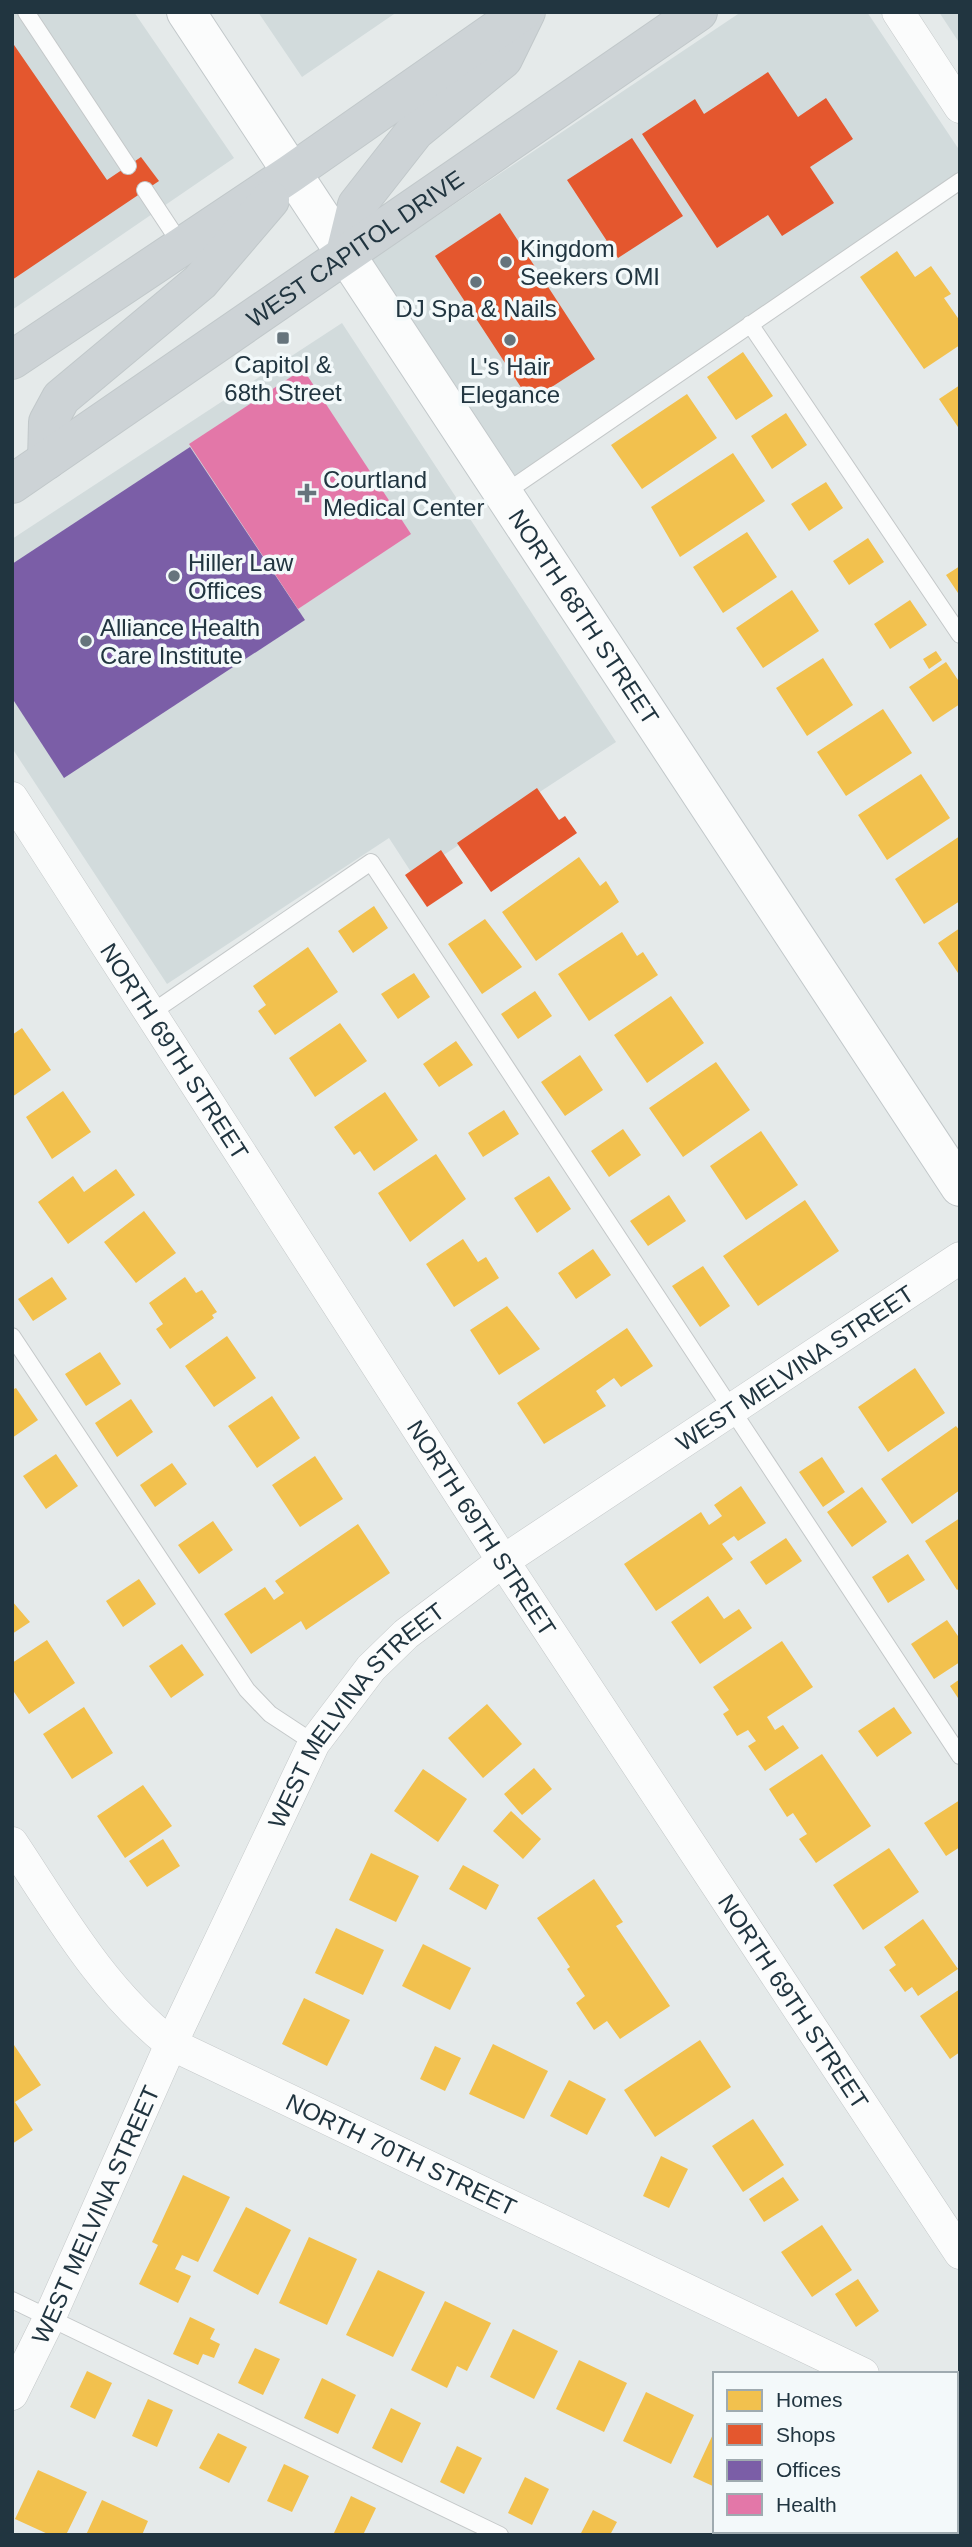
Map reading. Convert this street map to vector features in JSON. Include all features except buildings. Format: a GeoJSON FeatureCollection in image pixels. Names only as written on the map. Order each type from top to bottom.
{"type":"FeatureCollection","features":[{"type":"Feature","properties":{"kind":"main road"},"geometry":{"type":"LineString","coordinates":[[12,360],[290,174],[524,12]]}},
{"type":"Feature","properties":{"kind":"main road"},"geometry":{"type":"LineString","coordinates":[[345,254],[357,205],[415,131],[503,59],[524,12]]}},
{"type":"Feature","properties":{"kind":"main road","name":"WEST CAPITOL DRIVE"},"geometry":{"type":"LineString","coordinates":[[12,484],[698,12]]}},
{"type":"Feature","properties":{"kind":"main road"},"geometry":{"type":"LineString","coordinates":[[47,460],[48,422],[61,398],[200,282],[239,239],[290,174]]}},
{"type":"Feature","properties":{"kind":"street","name":"NORTH 68TH STREET"},"geometry":{"type":"LineString","coordinates":[[186,12],[290,174],[960,1187]]}},
{"type":"Feature","properties":{"kind":"street"},"geometry":{"type":"LineString","coordinates":[[898,12],[960,107]]}},
{"type":"Feature","properties":{"kind":"street","name":"NORTH 69TH STREET"},"geometry":{"type":"LineString","coordinates":[[17,815],[151,1013],[503,1561],[960,2253]]}},
{"type":"Feature","properties":{"kind":"street","name":"WEST MELVINA STREET"},"geometry":{"type":"LineString","coordinates":[[12,2393],[49,2319],[171,2044],[314,1743],[371,1668],[406,1634],[503,1561],[960,1258]]}},
{"type":"Feature","properties":{"kind":"street","name":"NORTH 70TH STREET"},"geometry":{"type":"LineString","coordinates":[[12,1843],[104,1980],[141,2020],[171,2044],[859,2372]]}},
{"type":"Feature","properties":{"kind":"lane"},"geometry":{"type":"LineString","coordinates":[[26,12],[128,166]]}},
{"type":"Feature","properties":{"kind":"lane"},"geometry":{"type":"LineString","coordinates":[[503,494],[960,181]]}},
{"type":"Feature","properties":{"kind":"lane"},"geometry":{"type":"LineString","coordinates":[[145,190],[182,246]]}},
{"type":"Feature","properties":{"kind":"lane"},"geometry":{"type":"LineString","coordinates":[[750,324],[960,635]]}},
{"type":"Feature","properties":{"kind":"lane"},"geometry":{"type":"LineString","coordinates":[[151,1013],[371,862],[960,1756]]}},
{"type":"Feature","properties":{"kind":"lane"},"geometry":{"type":"LineString","coordinates":[[12,1336],[247,1690],[270,1714],[314,1743]]}},
{"type":"Feature","properties":{"kind":"lane"},"geometry":{"type":"LineString","coordinates":[[12,2300],[500,2535]]}},
{"type":"Feature","properties":{"kind":"shaded area"},"geometry":{"type":"Polygon","coordinates":[[[12,12],[134,12],[234,158],[12,310],[12,12]]]}},
{"type":"Feature","properties":{"kind":"shaded area"},"geometry":{"type":"Polygon","coordinates":[[[258,12],[397,12],[302,77],[258,12]]]}},
{"type":"Feature","properties":{"kind":"shaded area"},"geometry":{"type":"Polygon","coordinates":[[[741,12],[867,12],[960,151],[960,185],[518,480],[371,260],[741,12]]]}},
{"type":"Feature","properties":{"kind":"shaded area"},"geometry":{"type":"Polygon","coordinates":[[[939,12],[960,12],[960,44],[939,12]]]}},
{"type":"Feature","properties":{"kind":"shaded area"},"geometry":{"type":"Polygon","coordinates":[[[342,323],[616,742],[413,875],[389,838],[167,984],[12,748],[12,539],[342,323]]]}},
{"type":"Feature","properties":{"kind":"place","name":"Kingdom Seekers OMI"},"geometry":{"type":"Point","coordinates":[506,262]}},
{"type":"Feature","properties":{"kind":"place","name":"DJ Spa & Nails"},"geometry":{"type":"Point","coordinates":[476,282]}},
{"type":"Feature","properties":{"kind":"place","name":"Capitol & 68th Street"},"geometry":{"type":"Point","coordinates":[283,338]}},
{"type":"Feature","properties":{"kind":"place","name":"L's Hair Elegance"},"geometry":{"type":"Point","coordinates":[510,340]}},
{"type":"Feature","properties":{"kind":"place","name":"Courtland Medical Center"},"geometry":{"type":"Point","coordinates":[307,493]}},
{"type":"Feature","properties":{"kind":"place","name":"Hiller Law Offices"},"geometry":{"type":"Point","coordinates":[174,576]}},
{"type":"Feature","properties":{"kind":"place","name":"Alliance Health Care Institute"},"geometry":{"type":"Point","coordinates":[86,641]}}]}
